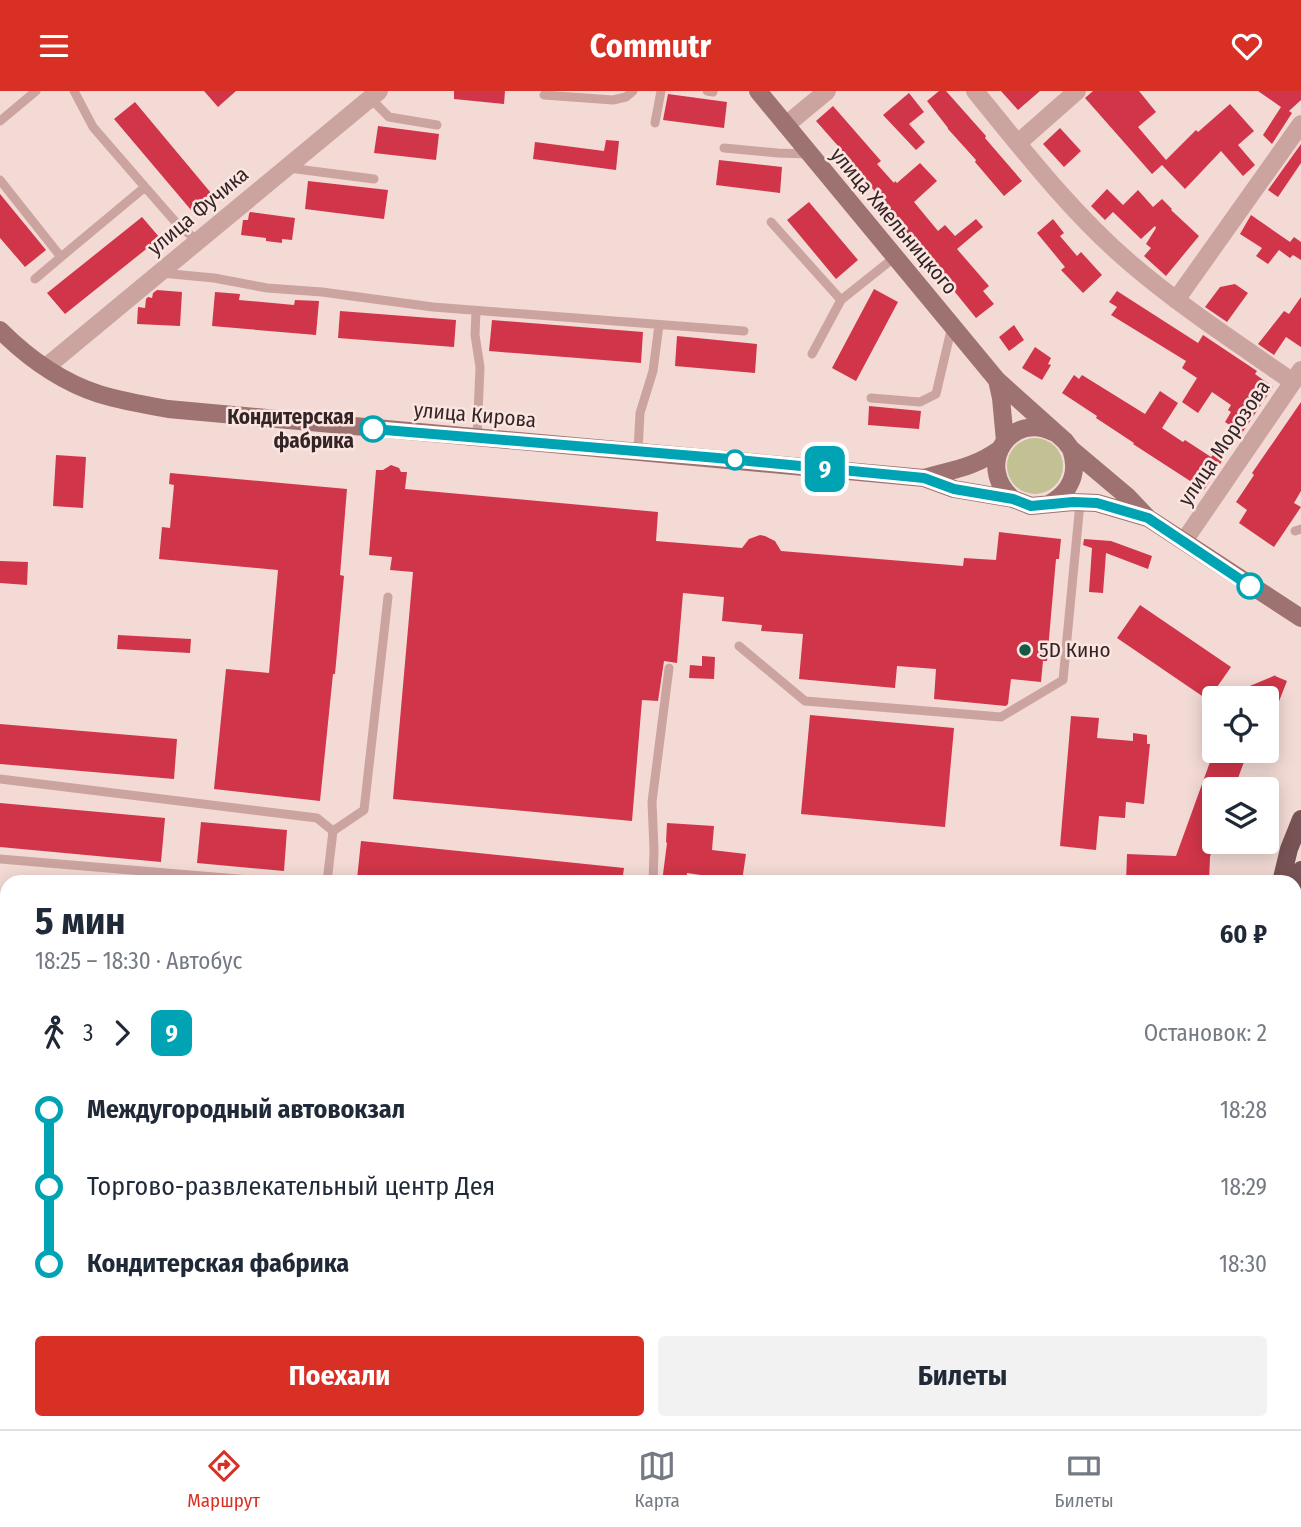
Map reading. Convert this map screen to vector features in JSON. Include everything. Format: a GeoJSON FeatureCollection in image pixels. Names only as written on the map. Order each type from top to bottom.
{"type":"FeatureCollection","features":[{"type":"Feature","properties":{"kind":"main road","name":"улица Хмельницкого"},"geometry":{"type":"LineString","coordinates":[[758,91],[997,380],[1058,434]]}},
{"type":"Feature","properties":{"kind":"main road","name":"улица Кирова"},"geometry":{"type":"LineString","coordinates":[[0,330],[29,355],[75,384],[133,403],[168,409],[924,478]]}},
{"type":"Feature","properties":{"kind":"main road"},"geometry":{"type":"LineString","coordinates":[[997,380],[1001,398],[1002,445],[997,458],[997,477],[1006,493],[1013,499]]}},
{"type":"Feature","properties":{"kind":"main road"},"geometry":{"type":"LineString","coordinates":[[924,478],[965,468],[984,460],[1012,435],[1030,427],[1049,429],[1058,434],[1148,518],[1301,618]]}},
{"type":"Feature","properties":{"kind":"main road"},"geometry":{"type":"LineString","coordinates":[[1049,504],[1065,493],[1074,476],[1071,449]]}},
{"type":"Feature","properties":{"kind":"main road"},"geometry":{"type":"LineString","coordinates":[[924,478],[954,489],[1013,499],[1031,506],[1097,503],[1148,518]]}},
{"type":"Feature","properties":{"kind":"main road"},"geometry":{"type":"LineString","coordinates":[[1283,875],[1301,819]]}},
{"type":"Feature","properties":{"kind":"street"},"geometry":{"type":"LineString","coordinates":[[786,125],[827,91]]}},
{"type":"Feature","properties":{"kind":"street"},"geometry":{"type":"LineString","coordinates":[[975,91],[1086,221],[1128,261],[1176,299],[1297,376]]}},
{"type":"Feature","properties":{"kind":"street"},"geometry":{"type":"LineString","coordinates":[[1018,143],[1077,91]]}},
{"type":"Feature","properties":{"kind":"street","name":"улица Фучика"},"geometry":{"type":"LineString","coordinates":[[46,367],[375,95]]}},
{"type":"Feature","properties":{"kind":"street"},"geometry":{"type":"LineString","coordinates":[[1176,299],[1301,124]]}},
{"type":"Feature","properties":{"kind":"street","name":"улица Морозова"},"geometry":{"type":"LineString","coordinates":[[1184,541],[1297,376]]}},
{"type":"Feature","properties":{"kind":"lane"},"geometry":{"type":"LineString","coordinates":[[0,121],[36,91]]}},
{"type":"Feature","properties":{"kind":"lane"},"geometry":{"type":"LineString","coordinates":[[74,91],[93,127],[179,226],[198,241]]}},
{"type":"Feature","properties":{"kind":"lane"},"geometry":{"type":"LineString","coordinates":[[544,96],[613,100],[626,97],[633,91]]}},
{"type":"Feature","properties":{"kind":"lane"},"geometry":{"type":"LineString","coordinates":[[655,123],[661,91]]}},
{"type":"Feature","properties":{"kind":"lane"},"geometry":{"type":"LineString","coordinates":[[707,91],[713,92]]}},
{"type":"Feature","properties":{"kind":"lane"},"geometry":{"type":"LineString","coordinates":[[375,95],[389,117],[437,125]]}},
{"type":"Feature","properties":{"kind":"lane"},"geometry":{"type":"LineString","coordinates":[[724,148],[809,154]]}},
{"type":"Feature","properties":{"kind":"lane"},"geometry":{"type":"LineString","coordinates":[[287,167],[374,179]]}},
{"type":"Feature","properties":{"kind":"lane"},"geometry":{"type":"LineString","coordinates":[[0,180],[61,257]]}},
{"type":"Feature","properties":{"kind":"lane"},"geometry":{"type":"LineString","coordinates":[[35,279],[145,187]]}},
{"type":"Feature","properties":{"kind":"lane"},"geometry":{"type":"LineString","coordinates":[[771,222],[841,300]]}},
{"type":"Feature","properties":{"kind":"lane"},"geometry":{"type":"LineString","coordinates":[[812,353],[841,300],[895,257]]}},
{"type":"Feature","properties":{"kind":"lane"},"geometry":{"type":"LineString","coordinates":[[160,273],[433,307],[744,331]]}},
{"type":"Feature","properties":{"kind":"lane"},"geometry":{"type":"LineString","coordinates":[[476,311],[475,335],[480,367],[477,438]]}},
{"type":"Feature","properties":{"kind":"lane"},"geometry":{"type":"LineString","coordinates":[[638,451],[640,414],[653,371],[659,325]]}},
{"type":"Feature","properties":{"kind":"lane"},"geometry":{"type":"LineString","coordinates":[[870,398],[920,402],[936,394],[952,326]]}},
{"type":"Feature","properties":{"kind":"lane"},"geometry":{"type":"LineString","coordinates":[[739,646],[804,701],[1002,717],[1063,680],[1080,503]]}},
{"type":"Feature","properties":{"kind":"lane"},"geometry":{"type":"LineString","coordinates":[[328,875],[333,831],[363,810],[388,597]]}},
{"type":"Feature","properties":{"kind":"lane"},"geometry":{"type":"LineString","coordinates":[[653,875],[652,802],[669,669]]}},
{"type":"Feature","properties":{"kind":"lane"},"geometry":{"type":"LineString","coordinates":[[0,779],[317,818],[333,831]]}},
{"type":"Feature","properties":{"kind":"lane"},"geometry":{"type":"LineString","coordinates":[[0,859],[191,875]]}},
{"type":"Feature","properties":{"kind":"shaded area"},"geometry":{"type":"Polygon","coordinates":[[[1030,438],[1040,438],[1055,446],[1061,455],[1061,477],[1055,486],[1040,494],[1030,494],[1012,482],[1007,471],[1007,461],[1019,443],[1030,438]]]}},
{"type":"Feature","properties":{"kind":"building"},"geometry":{"type":"Polygon","coordinates":[[[204,91],[236,91],[218,107],[204,91]]]}},
{"type":"Feature","properties":{"kind":"building"},"geometry":{"type":"Polygon","coordinates":[[[454,91],[505,91],[504,104],[454,99],[454,91]]]}},
{"type":"Feature","properties":{"kind":"building"},"geometry":{"type":"Polygon","coordinates":[[[939,91],[946,91],[1022,181],[1004,196],[927,101],[939,91]]]}},
{"type":"Feature","properties":{"kind":"building"},"geometry":{"type":"Polygon","coordinates":[[[1001,91],[1040,91],[1018,110],[1001,91]]]}},
{"type":"Feature","properties":{"kind":"building"},"geometry":{"type":"Polygon","coordinates":[[[1093,91],[1139,91],[1156,112],[1138,127],[1166,160],[1196,130],[1198,132],[1230,104],[1254,131],[1238,145],[1255,165],[1243,176],[1221,151],[1185,189],[1162,165],[1152,174],[1085,98],[1093,91]]]}},
{"type":"Feature","properties":{"kind":"building"},"geometry":{"type":"Polygon","coordinates":[[[1258,91],[1301,91],[1301,100],[1289,111],[1292,113],[1272,144],[1263,135],[1281,107],[1258,91]]]}},
{"type":"Feature","properties":{"kind":"building"},"geometry":{"type":"Polygon","coordinates":[[[909,93],[924,112],[909,124],[925,142],[916,150],[883,115],[909,93]]]}},
{"type":"Feature","properties":{"kind":"building"},"geometry":{"type":"Polygon","coordinates":[[[668,94],[727,102],[724,128],[663,120],[668,94]]]}},
{"type":"Feature","properties":{"kind":"building"},"geometry":{"type":"Polygon","coordinates":[[[135,102],[211,193],[191,210],[114,119],[135,102]]]}},
{"type":"Feature","properties":{"kind":"building"},"geometry":{"type":"Polygon","coordinates":[[[833,106],[881,161],[877,164],[894,183],[920,163],[937,181],[914,202],[938,231],[945,225],[955,236],[976,219],[983,227],[957,249],[989,286],[983,291],[994,304],[976,318],[887,208],[881,213],[871,202],[879,196],[816,121],[833,106]]]}},
{"type":"Feature","properties":{"kind":"building"},"geometry":{"type":"Polygon","coordinates":[[[378,126],[439,134],[436,160],[374,153],[378,126]]]}},
{"type":"Feature","properties":{"kind":"building"},"geometry":{"type":"Polygon","coordinates":[[[1060,128],[1081,151],[1064,167],[1043,144],[1060,128]]]}},
{"type":"Feature","properties":{"kind":"building"},"geometry":{"type":"Polygon","coordinates":[[[606,140],[619,141],[616,170],[533,159],[535,142],[604,151],[606,140]]]}},
{"type":"Feature","properties":{"kind":"building"},"geometry":{"type":"Polygon","coordinates":[[[1301,144],[1301,163],[1278,197],[1268,190],[1301,144]]]}},
{"type":"Feature","properties":{"kind":"building"},"geometry":{"type":"Polygon","coordinates":[[[719,160],[782,167],[780,193],[716,185],[719,160]]]}},
{"type":"Feature","properties":{"kind":"building"},"geometry":{"type":"Polygon","coordinates":[[[308,181],[388,190],[384,219],[305,209],[308,181]]]}},
{"type":"Feature","properties":{"kind":"building"},"geometry":{"type":"Polygon","coordinates":[[[1107,189],[1123,205],[1138,190],[1153,207],[1162,199],[1199,236],[1166,276],[1144,256],[1151,248],[1146,244],[1155,226],[1141,239],[1113,212],[1105,220],[1091,206],[1107,189]]]}},
{"type":"Feature","properties":{"kind":"building"},"geometry":{"type":"Polygon","coordinates":[[[0,194],[46,250],[25,267],[0,238],[0,194]]]}},
{"type":"Feature","properties":{"kind":"building"},"geometry":{"type":"Polygon","coordinates":[[[809,202],[858,260],[836,279],[787,220],[809,202]]]}},
{"type":"Feature","properties":{"kind":"building"},"geometry":{"type":"Polygon","coordinates":[[[250,212],[295,218],[292,240],[282,239],[282,243],[241,235],[243,220],[248,220],[250,212]]]}},
{"type":"Feature","properties":{"kind":"building"},"geometry":{"type":"Polygon","coordinates":[[[1251,215],[1290,242],[1294,237],[1301,242],[1301,260],[1293,255],[1290,258],[1279,250],[1268,264],[1256,256],[1262,248],[1240,234],[1251,215]]]}},
{"type":"Feature","properties":{"kind":"building"},"geometry":{"type":"Polygon","coordinates":[[[142,217],[160,238],[65,314],[47,293],[142,217]]]}},
{"type":"Feature","properties":{"kind":"building"},"geometry":{"type":"Polygon","coordinates":[[[1053,219],[1064,233],[1060,236],[1077,256],[1081,252],[1102,275],[1083,293],[1061,270],[1065,267],[1037,233],[1053,219]]]}},
{"type":"Feature","properties":{"kind":"building"},"geometry":{"type":"Polygon","coordinates":[[[1235,284],[1248,293],[1227,322],[1205,307],[1220,287],[1235,284]]]}},
{"type":"Feature","properties":{"kind":"building"},"geometry":{"type":"Polygon","coordinates":[[[874,289],[898,302],[856,381],[832,368],[874,289]]]}},
{"type":"Feature","properties":{"kind":"building"},"geometry":{"type":"Polygon","coordinates":[[[157,290],[182,292],[180,326],[137,324],[138,307],[145,308],[146,299],[152,298],[157,290]]]}},
{"type":"Feature","properties":{"kind":"building"},"geometry":{"type":"Polygon","coordinates":[[[1117,291],[1198,343],[1203,335],[1257,371],[1255,374],[1273,387],[1242,433],[1225,422],[1231,412],[1228,410],[1231,405],[1212,392],[1198,413],[1182,402],[1197,378],[1182,368],[1186,361],[1111,315],[1117,307],[1109,302],[1117,291]]]}},
{"type":"Feature","properties":{"kind":"building"},"geometry":{"type":"Polygon","coordinates":[[[215,292],[240,294],[239,300],[294,305],[295,300],[319,301],[316,335],[212,326],[215,292]]]}},
{"type":"Feature","properties":{"kind":"building"},"geometry":{"type":"Polygon","coordinates":[[[1301,297],[1301,347],[1286,337],[1274,355],[1258,344],[1284,311],[1289,314],[1301,297]]]}},
{"type":"Feature","properties":{"kind":"building"},"geometry":{"type":"Polygon","coordinates":[[[340,311],[456,320],[454,347],[338,338],[340,311]]]}},
{"type":"Feature","properties":{"kind":"building"},"geometry":{"type":"Polygon","coordinates":[[[492,320],[643,332],[641,363],[489,351],[492,320]]]}},
{"type":"Feature","properties":{"kind":"building"},"geometry":{"type":"Polygon","coordinates":[[[1014,325],[1024,340],[1009,351],[999,337],[1014,325]]]}},
{"type":"Feature","properties":{"kind":"building"},"geometry":{"type":"Polygon","coordinates":[[[677,336],[757,344],[755,373],[675,366],[677,336]]]}},
{"type":"Feature","properties":{"kind":"building"},"geometry":{"type":"Polygon","coordinates":[[[1035,347],[1051,358],[1048,364],[1051,365],[1042,380],[1022,368],[1035,347]]]}},
{"type":"Feature","properties":{"kind":"building"},"geometry":{"type":"Polygon","coordinates":[[[1074,375],[1079,379],[1082,375],[1145,414],[1160,391],[1178,403],[1162,428],[1183,442],[1185,440],[1222,461],[1204,490],[1062,393],[1074,375]]]}},
{"type":"Feature","properties":{"kind":"building"},"geometry":{"type":"Polygon","coordinates":[[[1301,402],[1301,491],[1294,503],[1301,507],[1274,547],[1239,523],[1247,510],[1236,502],[1254,475],[1252,473],[1301,402]]]}},
{"type":"Feature","properties":{"kind":"building"},"geometry":{"type":"Polygon","coordinates":[[[869,406],[921,411],[919,429],[868,425],[869,406]]]}},
{"type":"Feature","properties":{"kind":"building"},"geometry":{"type":"Polygon","coordinates":[[[56,455],[86,457],[83,508],[53,506],[56,455]]]}},
{"type":"Feature","properties":{"kind":"building"},"geometry":{"type":"Polygon","coordinates":[[[391,465],[399,468],[401,472],[407,472],[405,489],[658,512],[656,541],[742,548],[749,539],[760,535],[775,541],[781,551],[963,566],[964,558],[996,560],[999,532],[1061,539],[1059,559],[1056,559],[1047,661],[1043,661],[1041,682],[1011,679],[1006,706],[934,699],[936,669],[897,666],[895,688],[799,679],[803,634],[761,631],[762,625],[722,621],[724,597],[683,593],[677,663],[664,661],[658,701],[642,700],[632,821],[393,799],[413,572],[390,570],[392,557],[369,555],[376,470],[383,470],[391,465]]]}},
{"type":"Feature","properties":{"kind":"building"},"geometry":{"type":"Polygon","coordinates":[[[170,473],[347,489],[340,575],[344,576],[320,801],[214,789],[226,669],[269,673],[278,570],[159,559],[162,527],[170,528],[174,485],[169,484],[170,473]]]}},
{"type":"Feature","properties":{"kind":"building"},"geometry":{"type":"Polygon","coordinates":[[[1084,539],[1111,541],[1152,556],[1148,569],[1106,553],[1103,593],[1089,592],[1092,548],[1083,545],[1084,539]]]}},
{"type":"Feature","properties":{"kind":"building"},"geometry":{"type":"Polygon","coordinates":[[[0,561],[28,562],[27,585],[0,583],[0,561]]]}},
{"type":"Feature","properties":{"kind":"building"},"geometry":{"type":"Polygon","coordinates":[[[1140,605],[1231,667],[1218,686],[1202,686],[1202,696],[1117,638],[1140,605]]]}},
{"type":"Feature","properties":{"kind":"building"},"geometry":{"type":"Polygon","coordinates":[[[118,635],[191,639],[190,653],[117,649],[118,635]]]}},
{"type":"Feature","properties":{"kind":"building"},"geometry":{"type":"Polygon","coordinates":[[[702,656],[715,657],[714,679],[689,678],[690,665],[702,666],[702,656]]]}},
{"type":"Feature","properties":{"kind":"building"},"geometry":{"type":"Polygon","coordinates":[[[1276,675],[1287,681],[1279,701],[1279,686],[1250,686],[1276,675]]]}},
{"type":"Feature","properties":{"kind":"building"},"geometry":{"type":"Polygon","coordinates":[[[810,715],[954,728],[945,827],[801,814],[810,715]]]}},
{"type":"Feature","properties":{"kind":"building"},"geometry":{"type":"Polygon","coordinates":[[[1071,716],[1099,718],[1097,738],[1133,741],[1133,733],[1147,735],[1147,744],[1150,744],[1144,804],[1126,802],[1125,818],[1099,816],[1096,850],[1060,846],[1071,716]]]}},
{"type":"Feature","properties":{"kind":"building"},"geometry":{"type":"Polygon","coordinates":[[[0,724],[177,739],[174,779],[0,764],[0,724]]]}},
{"type":"Feature","properties":{"kind":"building"},"geometry":{"type":"Polygon","coordinates":[[[1210,763],[1244,763],[1238,777],[1205,777],[1210,763]]]}},
{"type":"Feature","properties":{"kind":"building"},"geometry":{"type":"Polygon","coordinates":[[[1202,784],[1202,854],[1211,854],[1209,875],[1126,875],[1127,854],[1176,856],[1202,784]]]}},
{"type":"Feature","properties":{"kind":"building"},"geometry":{"type":"Polygon","coordinates":[[[0,803],[165,818],[161,862],[0,847],[0,803]]]}},
{"type":"Feature","properties":{"kind":"building"},"geometry":{"type":"Polygon","coordinates":[[[201,822],[287,830],[284,871],[197,863],[201,822]]]}},
{"type":"Feature","properties":{"kind":"building"},"geometry":{"type":"Polygon","coordinates":[[[667,823],[714,826],[712,850],[746,854],[743,875],[663,875],[667,823]]]}},
{"type":"Feature","properties":{"kind":"building"},"geometry":{"type":"Polygon","coordinates":[[[361,841],[624,868],[623,875],[357,875],[361,841]]]}},
{"type":"Feature","properties":{"kind":"bus line","name":"9"},"geometry":{"type":"LineString","coordinates":[[373,429],[924,478],[954,489],[1013,499],[1031,506],[1097,503],[1148,518],[1250,586]]}},
{"type":"Feature","properties":{"kind":"place","name":"Кондитерская фабрика"},"geometry":{"type":"Point","coordinates":[373,429]}},
{"type":"Feature","properties":{"kind":"place","name":"5D Кино"},"geometry":{"type":"Point","coordinates":[1025,650]}}]}
